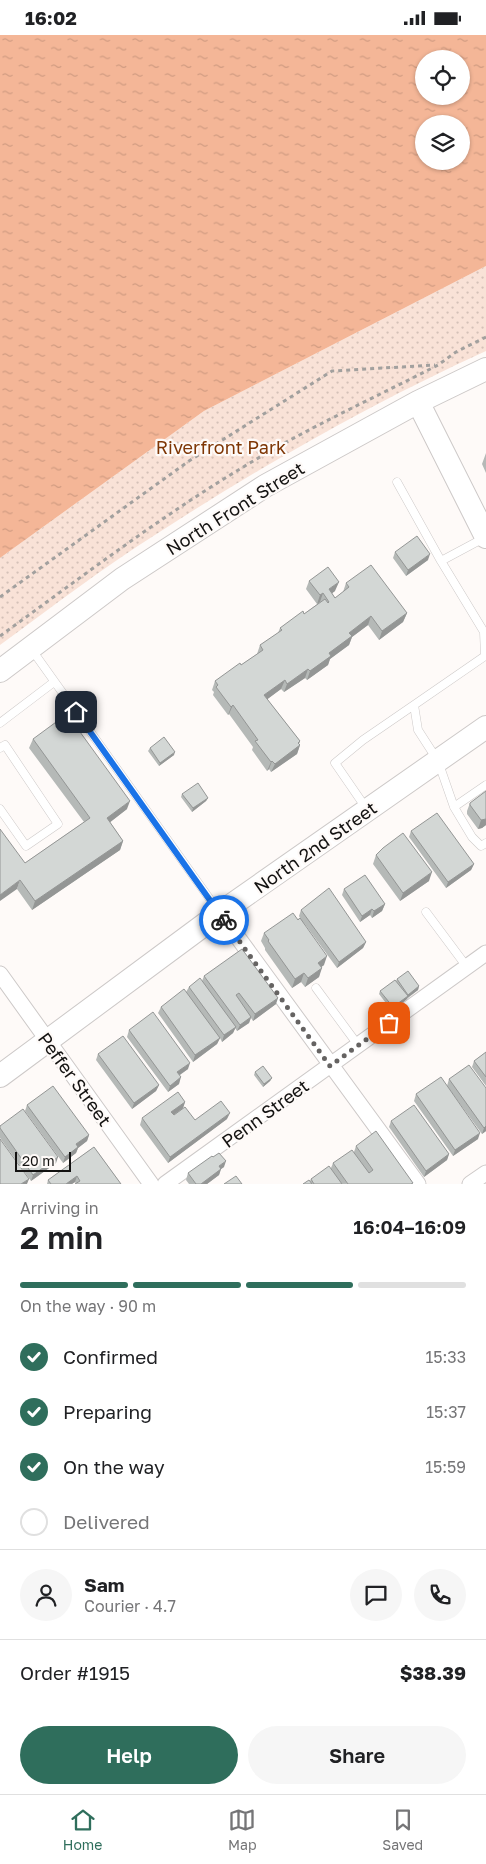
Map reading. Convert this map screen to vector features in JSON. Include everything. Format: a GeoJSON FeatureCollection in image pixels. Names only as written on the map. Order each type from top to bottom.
{"type":"FeatureCollection","features":[{"type":"Feature","properties":{"kind":"main road","name":"North Front Street"},"geometry":{"type":"LineString","coordinates":[[0,671],[122,579],[265,486],[418,402],[486,369]]}},
{"type":"Feature","properties":{"kind":"main road"},"geometry":{"type":"LineString","coordinates":[[418,402],[486,537]]}},
{"type":"Feature","properties":{"kind":"main road","name":"North 2nd Street"},"geometry":{"type":"LineString","coordinates":[[0,1076],[220,913],[486,727]]}},
{"type":"Feature","properties":{"kind":"street"},"geometry":{"type":"LineString","coordinates":[[220,913],[418,1184]]}},
{"type":"Feature","properties":{"kind":"street","name":"Penn Street"},"geometry":{"type":"LineString","coordinates":[[165,1184],[486,953]]}},
{"type":"Feature","properties":{"kind":"street","name":"Peffer Street"},"geometry":{"type":"LineString","coordinates":[[0,975],[151,1184]]}},
{"type":"Feature","properties":{"kind":"street"},"geometry":{"type":"LineString","coordinates":[[470,1184],[486,1173]]}},
{"type":"Feature","properties":{"kind":"lane"},"geometry":{"type":"LineString","coordinates":[[367,810],[335,763],[382,727],[485,656],[484,632],[441,561],[397,482]]}},
{"type":"Feature","properties":{"kind":"lane"},"geometry":{"type":"LineString","coordinates":[[441,561],[486,537]]}},
{"type":"Feature","properties":{"kind":"lane"},"geometry":{"type":"LineString","coordinates":[[31,649],[220,913]]}},
{"type":"Feature","properties":{"kind":"lane"},"geometry":{"type":"LineString","coordinates":[[0,723],[54,682]]}},
{"type":"Feature","properties":{"kind":"lane"},"geometry":{"type":"LineString","coordinates":[[414,705],[418,730],[438,761],[454,807],[472,837],[481,846],[486,843]]}},
{"type":"Feature","properties":{"kind":"lane"},"geometry":{"type":"LineString","coordinates":[[0,809],[26,846],[58,824],[2,746]]}},
{"type":"Feature","properties":{"kind":"lane"},"geometry":{"type":"LineString","coordinates":[[454,807],[486,785]]}},
{"type":"Feature","properties":{"kind":"lane"},"geometry":{"type":"LineString","coordinates":[[426,912],[467,967]]}},
{"type":"Feature","properties":{"kind":"lane"},"geometry":{"type":"LineString","coordinates":[[316,988],[358,1045]]}},
{"type":"Feature","properties":{"kind":"path"},"geometry":{"type":"LineString","coordinates":[[0,597],[189,461],[332,371],[438,365]]}},
{"type":"Feature","properties":{"kind":"green space","name":"Riverfront Park"},"geometry":{"type":"Polygon","coordinates":[[[486,266],[486,351],[401,392],[319,436],[238,483],[118,559],[0,645],[0,558],[204,411],[486,266]]]}},
{"type":"Feature","properties":{"kind":"water"},"geometry":{"type":"Polygon","coordinates":[[[0,35],[486,35],[486,266],[204,411],[0,558],[0,35]]]}},
{"type":"Feature","properties":{"kind":"building"},"geometry":{"type":"Polygon","coordinates":[[[417,536],[430,554],[408,570],[395,552],[417,536]]]}},
{"type":"Feature","properties":{"kind":"building"},"geometry":{"type":"Polygon","coordinates":[[[371,565],[407,613],[382,631],[371,616],[349,633],[352,636],[329,653],[331,656],[287,684],[285,680],[264,695],[300,741],[298,743],[300,745],[275,764],[271,762],[255,741],[258,740],[233,705],[231,707],[216,687],[218,685],[215,681],[240,663],[241,665],[263,650],[260,645],[282,630],[280,628],[303,611],[304,614],[325,599],[329,602],[323,593],[320,595],[309,581],[328,567],[339,582],[329,589],[335,598],[349,587],[346,583],[371,565]]]}},
{"type":"Feature","properties":{"kind":"building"},"geometry":{"type":"Polygon","coordinates":[[[67,714],[130,801],[107,818],[123,841],[35,901],[20,880],[0,895],[0,829],[25,863],[90,818],[33,739],[67,714]]]}},
{"type":"Feature","properties":{"kind":"building"},"geometry":{"type":"Polygon","coordinates":[[[164,737],[175,752],[160,763],[150,748],[164,737]]]}},
{"type":"Feature","properties":{"kind":"building"},"geometry":{"type":"Polygon","coordinates":[[[198,783],[208,798],[193,808],[182,794],[198,783]]]}},
{"type":"Feature","properties":{"kind":"building"},"geometry":{"type":"Polygon","coordinates":[[[486,791],[486,819],[481,820],[470,803],[486,791]]]}},
{"type":"Feature","properties":{"kind":"building"},"geometry":{"type":"Polygon","coordinates":[[[437,813],[474,864],[448,882],[411,831],[437,813]]]}},
{"type":"Feature","properties":{"kind":"building"},"geometry":{"type":"Polygon","coordinates":[[[403,833],[432,872],[403,893],[376,855],[403,833]]]}},
{"type":"Feature","properties":{"kind":"building"},"geometry":{"type":"Polygon","coordinates":[[[365,875],[385,904],[374,911],[372,909],[362,916],[344,889],[365,875]]]}},
{"type":"Feature","properties":{"kind":"building"},"geometry":{"type":"Polygon","coordinates":[[[329,888],[366,942],[339,962],[301,910],[329,888]]]}},
{"type":"Feature","properties":{"kind":"building"},"geometry":{"type":"Polygon","coordinates":[[[293,913],[298,920],[300,918],[327,956],[318,963],[322,968],[308,978],[304,973],[295,979],[264,933],[293,913]]]}},
{"type":"Feature","properties":{"kind":"building"},"geometry":{"type":"Polygon","coordinates":[[[242,949],[278,998],[255,1014],[239,993],[236,995],[251,1017],[240,1025],[204,976],[242,949]]]}},
{"type":"Feature","properties":{"kind":"building"},"geometry":{"type":"Polygon","coordinates":[[[408,971],[419,986],[408,995],[397,979],[408,971]]]}},
{"type":"Feature","properties":{"kind":"building"},"geometry":{"type":"Polygon","coordinates":[[[200,978],[236,1027],[224,1035],[189,987],[200,978]]]}},
{"type":"Feature","properties":{"kind":"building"},"geometry":{"type":"Polygon","coordinates":[[[395,980],[408,996],[393,1007],[380,991],[395,980]]]}},
{"type":"Feature","properties":{"kind":"building"},"geometry":{"type":"Polygon","coordinates":[[[184,989],[220,1038],[195,1055],[161,1007],[184,989]]]}},
{"type":"Feature","properties":{"kind":"building"},"geometry":{"type":"Polygon","coordinates":[[[153,1012],[190,1063],[177,1072],[181,1077],[170,1086],[129,1030],[153,1012]]]}},
{"type":"Feature","properties":{"kind":"building"},"geometry":{"type":"Polygon","coordinates":[[[123,1036],[159,1085],[134,1103],[98,1054],[123,1036]]]}},
{"type":"Feature","properties":{"kind":"building"},"geometry":{"type":"Polygon","coordinates":[[[486,1052],[486,1077],[474,1061],[486,1052]]]}},
{"type":"Feature","properties":{"kind":"building"},"geometry":{"type":"Polygon","coordinates":[[[469,1065],[486,1088],[486,1126],[484,1128],[449,1079],[469,1065]]]}},
{"type":"Feature","properties":{"kind":"building"},"geometry":{"type":"Polygon","coordinates":[[[263,1066],[272,1078],[264,1084],[255,1072],[263,1066]]]}},
{"type":"Feature","properties":{"kind":"building"},"geometry":{"type":"Polygon","coordinates":[[[441,1077],[480,1133],[455,1150],[416,1094],[441,1077]]]}},
{"type":"Feature","properties":{"kind":"building"},"geometry":{"type":"Polygon","coordinates":[[[53,1086],[89,1135],[76,1144],[78,1147],[65,1157],[27,1105],[53,1086]]]}},
{"type":"Feature","properties":{"kind":"building"},"geometry":{"type":"Polygon","coordinates":[[[178,1092],[185,1102],[171,1112],[174,1115],[185,1107],[195,1120],[221,1101],[230,1113],[170,1157],[142,1118],[178,1092]]]}},
{"type":"Feature","properties":{"kind":"building"},"geometry":{"type":"Polygon","coordinates":[[[414,1105],[449,1154],[426,1171],[391,1121],[414,1105]]]}},
{"type":"Feature","properties":{"kind":"building"},"geometry":{"type":"Polygon","coordinates":[[[23,1109],[58,1157],[33,1175],[0,1128],[0,1126],[23,1109]]]}},
{"type":"Feature","properties":{"kind":"building"},"geometry":{"type":"Polygon","coordinates":[[[376,1131],[413,1183],[348,1184],[333,1163],[352,1150],[369,1173],[373,1170],[356,1146],[376,1131]]]}},
{"type":"Feature","properties":{"kind":"building"},"geometry":{"type":"Polygon","coordinates":[[[0,1139],[29,1179],[21,1184],[0,1184],[0,1139]]]}},
{"type":"Feature","properties":{"kind":"building"},"geometry":{"type":"Polygon","coordinates":[[[94,1147],[121,1184],[75,1184],[80,1181],[77,1176],[66,1184],[51,1184],[48,1180],[94,1147]]]}},
{"type":"Feature","properties":{"kind":"building"},"geometry":{"type":"Polygon","coordinates":[[[219,1153],[226,1161],[219,1166],[221,1169],[201,1184],[196,1184],[188,1173],[219,1153]]]}},
{"type":"Feature","properties":{"kind":"building"},"geometry":{"type":"Polygon","coordinates":[[[329,1166],[342,1184],[314,1184],[311,1179],[329,1166]]]}},
{"type":"Feature","properties":{"kind":"building"},"geometry":{"type":"Polygon","coordinates":[[[236,1176],[242,1184],[224,1184],[236,1176]]]}},
{"type":"Feature","properties":{"kind":"building"},"geometry":{"type":"Polygon","coordinates":[[[309,1180],[312,1184],[303,1184],[309,1180]]]}},
{"type":"Feature","properties":{"kind":"way so far"},"geometry":{"type":"LineString","coordinates":[[224,920],[330,1066],[389,1023]]}},
{"type":"Feature","properties":{"kind":"route"},"geometry":{"type":"LineString","coordinates":[[76,712],[224,920]]}}]}
